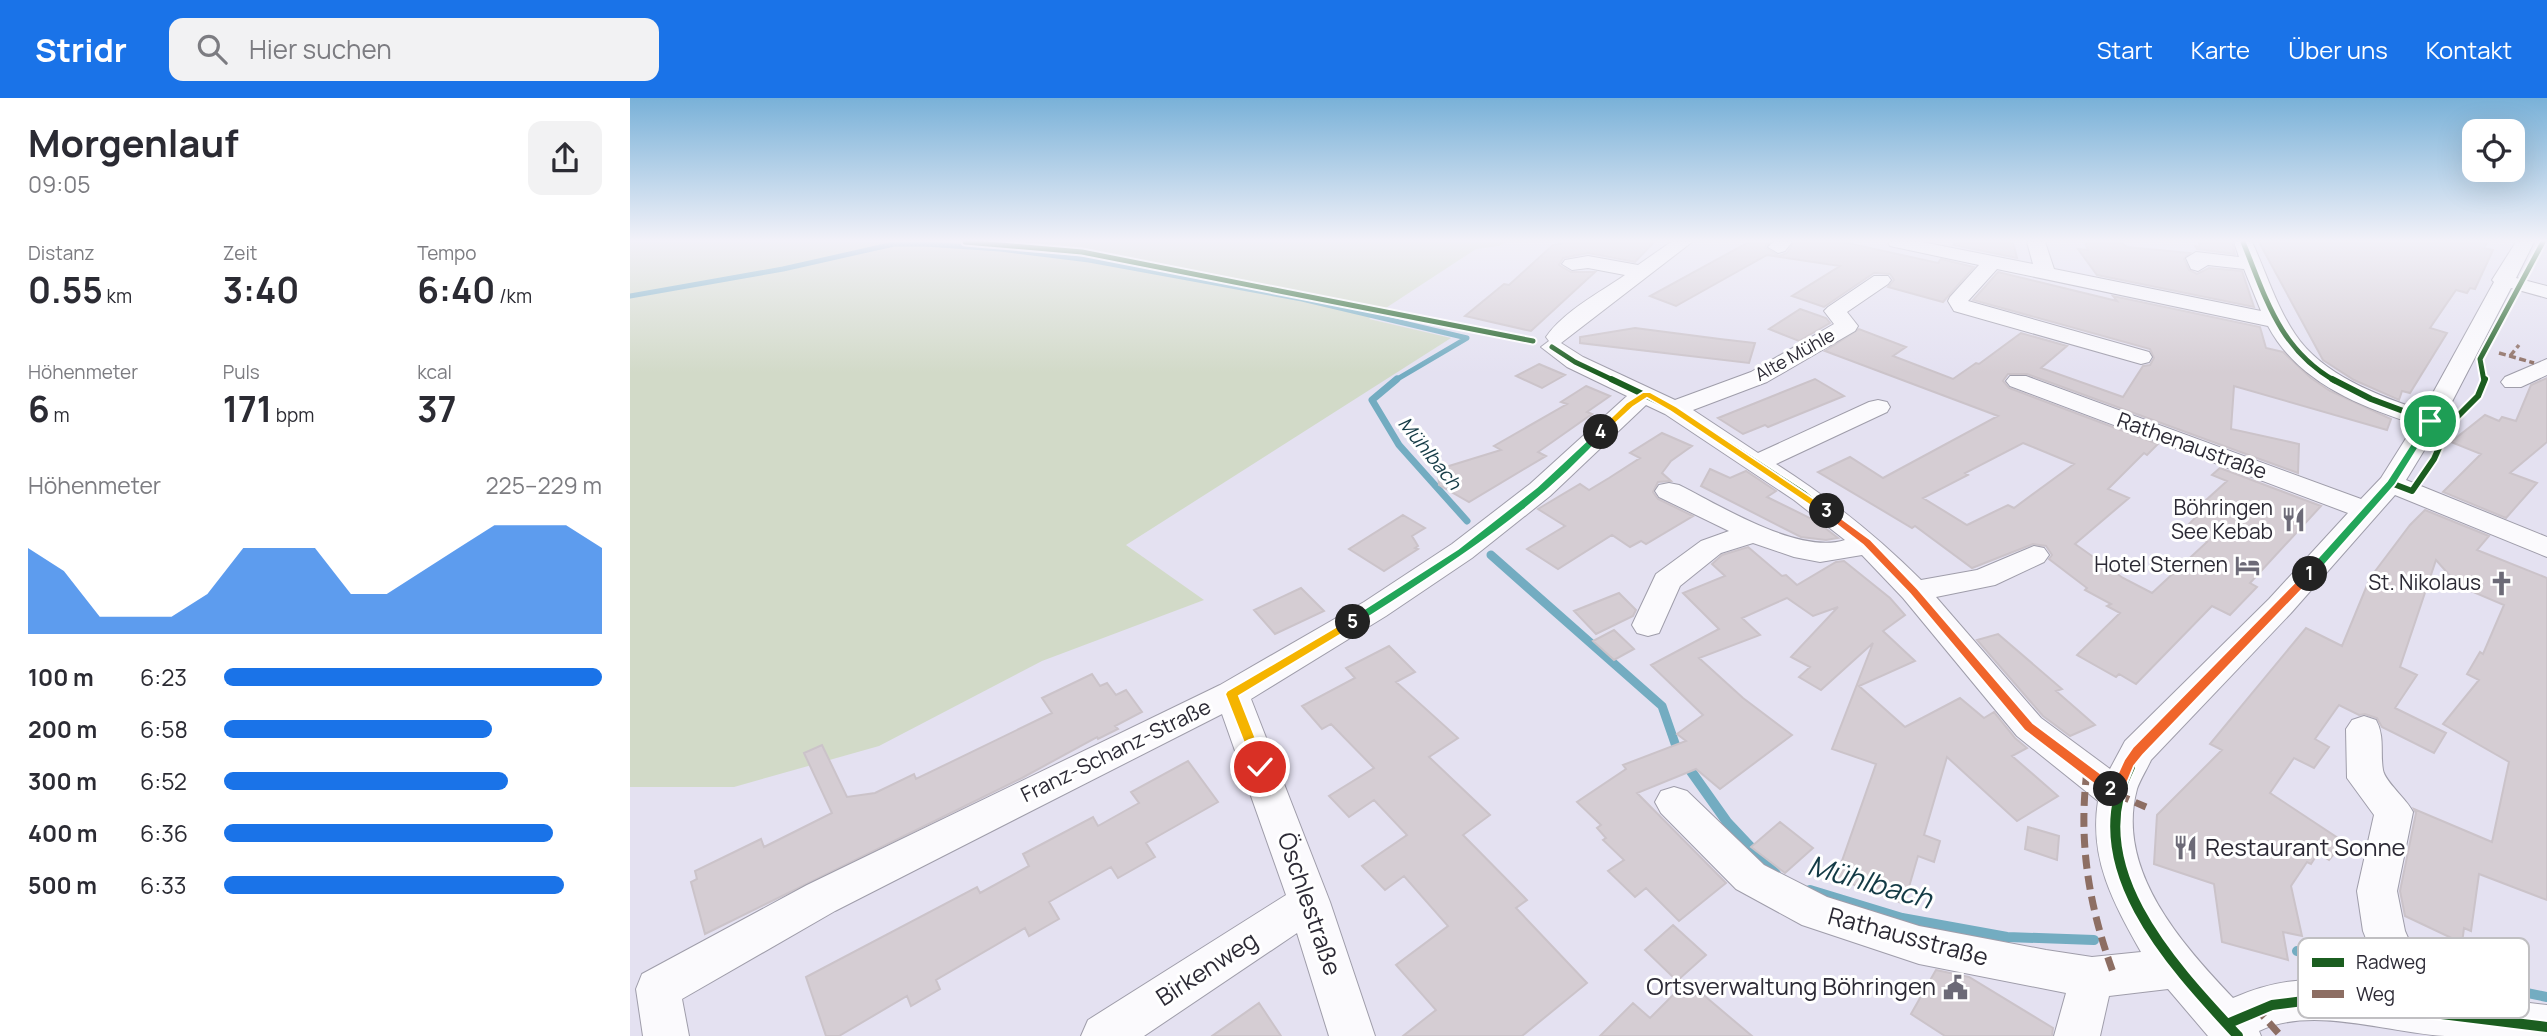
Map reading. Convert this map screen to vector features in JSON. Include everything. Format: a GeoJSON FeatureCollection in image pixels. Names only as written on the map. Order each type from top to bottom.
{"type":"FeatureCollection","features":[{"type":"Feature","properties":{"kind":"street"},"geometry":{"type":"LineString","coordinates":[[1623,286],[1574,321],[1554,342],[1575,362],[1660,402],[1757,463],[1804,494],[1867,543],[1914,591],[2029,727],[2116,793]]}},
{"type":"Feature","properties":{"kind":"street","name":"Alte Mühle"},"geometry":{"type":"LineString","coordinates":[[1660,402],[1759,377],[1847,326],[1835,311],[1872,286]]}},
{"type":"Feature","properties":{"kind":"street"},"geometry":{"type":"LineString","coordinates":[[1970,286],[1958,301],[1962,307],[2141,357]]}},
{"type":"Feature","properties":{"kind":"street"},"geometry":{"type":"LineString","coordinates":[[2107,286],[2277,321]]}},
{"type":"Feature","properties":{"kind":"street"},"geometry":{"type":"LineString","coordinates":[[2262,286],[2277,321],[2295,351],[2333,378],[2376,403],[2430,421]]}},
{"type":"Feature","properties":{"kind":"street"},"geometry":{"type":"LineString","coordinates":[[2298,1000],[2255,1007],[2233,1030],[2179,968],[2142,916],[2120,869],[2114,847],[2116,793],[2138,751],[2280,606],[2391,483],[2430,421],[2499,286]]}},
{"type":"Feature","properties":{"kind":"street"},"geometry":{"type":"LineString","coordinates":[[2524,286],[2547,292]]}},
{"type":"Feature","properties":{"kind":"street"},"geometry":{"type":"LineString","coordinates":[[2513,382],[2547,366]]}},
{"type":"Feature","properties":{"kind":"street","name":"Rathenaustraße"},"geometry":{"type":"LineString","coordinates":[[2018,381],[2367,511]]}},
{"type":"Feature","properties":{"kind":"street","name":"Franz-Schanz-Straße"},"geometry":{"type":"LineString","coordinates":[[666,1036],[658,989],[821,898],[1231,694],[1375,609],[1462,551],[1541,489],[1629,405],[1660,402]]}},
{"type":"Feature","properties":{"kind":"street"},"geometry":{"type":"LineString","coordinates":[[1757,463],[1878,407]]}},
{"type":"Feature","properties":{"kind":"street"},"geometry":{"type":"LineString","coordinates":[[2391,483],[2547,548]]}},
{"type":"Feature","properties":{"kind":"street"},"geometry":{"type":"LineString","coordinates":[[1669,491],[1794,548],[1817,554],[1838,553],[1867,543]]}},
{"type":"Feature","properties":{"kind":"street"},"geometry":{"type":"LineString","coordinates":[[1648,625],[1667,581],[1712,547],[1755,532]]}},
{"type":"Feature","properties":{"kind":"street"},"geometry":{"type":"LineString","coordinates":[[1914,591],[1984,578],[2034,555]]}},
{"type":"Feature","properties":{"kind":"street","name":"Öschlestraße"},"geometry":{"type":"LineString","coordinates":[[1231,694],[1310,902],[1352,1036]]}},
{"type":"Feature","properties":{"kind":"street"},"geometry":{"type":"LineString","coordinates":[[2364,729],[2365,778],[2394,812],[2377,891],[2387,938]]}},
{"type":"Feature","properties":{"kind":"street","name":"Rathausstraße"},"geometry":{"type":"LineString","coordinates":[[1674,802],[1750,877],[1817,912],[1919,945],[2092,977],[2179,968]]}},
{"type":"Feature","properties":{"kind":"street","name":"Birkenweg"},"geometry":{"type":"LineString","coordinates":[[1104,1036],[1310,902]]}},
{"type":"Feature","properties":{"kind":"street"},"geometry":{"type":"LineString","coordinates":[[2077,1036],[2092,977]]}},
{"type":"Feature","properties":{"kind":"street"},"geometry":{"type":"LineString","coordinates":[[2474,1018],[2547,1027]]}},
{"type":"Feature","properties":{"kind":"green space"},"geometry":{"type":"Polygon","coordinates":[[[630,286],[1420,286],[1369,319],[1451,338],[1126,545],[1204,600],[1042,661],[879,746],[734,787],[630,787],[630,286]]]}},
{"type":"Feature","properties":{"kind":"building"},"geometry":{"type":"Polygon","coordinates":[[[1502,286],[1580,286],[1531,331],[1465,316],[1502,286]]]}},
{"type":"Feature","properties":{"kind":"building"},"geometry":{"type":"Polygon","coordinates":[[[1669,286],[1712,286],[1676,306],[1650,296],[1669,286]]]}},
{"type":"Feature","properties":{"kind":"building"},"geometry":{"type":"Polygon","coordinates":[[[1808,286],[1855,286],[1824,307],[1792,296],[1808,286]]]}},
{"type":"Feature","properties":{"kind":"building"},"geometry":{"type":"Polygon","coordinates":[[[1889,286],[1957,286],[1943,302],[1889,286]]]}},
{"type":"Feature","properties":{"kind":"building"},"geometry":{"type":"Polygon","coordinates":[[[1986,286],[2055,286],[2117,301],[2113,296],[2260,327],[2266,348],[2283,352],[2311,378],[2330,391],[2391,419],[2387,430],[2234,386],[2231,429],[2299,444],[2298,473],[2027,374],[2008,374],[2003,381],[2009,388],[2158,444],[2147,455],[2144,453],[2108,489],[2129,498],[2075,544],[2123,578],[2152,593],[2207,542],[2184,529],[2210,503],[2205,501],[2227,481],[2212,475],[2220,468],[2321,506],[2250,583],[2257,587],[2230,615],[2212,606],[2136,684],[2119,674],[2116,677],[2077,655],[2120,613],[2107,606],[2111,604],[2085,590],[2087,588],[2049,559],[2052,555],[2046,546],[2033,544],[1972,568],[1915,526],[1912,528],[1818,472],[1850,457],[1883,478],[1998,416],[1825,351],[1859,329],[1906,347],[1893,356],[1953,379],[1976,363],[1979,364],[2021,333],[2067,346],[2041,368],[2123,397],[2143,366],[2150,365],[2154,358],[2150,349],[1973,300],[1986,286]],[[2023,443],[1923,498],[1967,525],[2008,505],[2014,508],[2074,464],[2023,443]]]}},
{"type":"Feature","properties":{"kind":"building"},"geometry":{"type":"Polygon","coordinates":[[[2150,286],[2247,286],[2254,307],[2150,286]]]}},
{"type":"Feature","properties":{"kind":"building"},"geometry":{"type":"Polygon","coordinates":[[[2283,286],[2476,286],[2475,289],[2470,288],[2467,293],[2456,290],[2430,328],[2447,333],[2410,393],[2402,391],[2399,400],[2354,380],[2323,360],[2283,286]]]}},
{"type":"Feature","properties":{"kind":"building"},"geometry":{"type":"Polygon","coordinates":[[[1800,309],[1826,318],[1830,323],[1799,341],[1769,329],[1800,309]]]}},
{"type":"Feature","properties":{"kind":"building"},"geometry":{"type":"Polygon","coordinates":[[[1635,328],[1755,343],[1749,363],[1580,343],[1580,337],[1635,328]]]}},
{"type":"Feature","properties":{"kind":"building"},"geometry":{"type":"Polygon","coordinates":[[[1539,364],[1565,375],[1542,388],[1516,376],[1539,364]]]}},
{"type":"Feature","properties":{"kind":"building"},"geometry":{"type":"Polygon","coordinates":[[[2547,378],[2547,442],[2510,473],[2537,483],[2506,518],[2443,492],[2481,454],[2451,442],[2485,415],[2499,421],[2502,417],[2516,421],[2531,385],[2547,378]]]}},
{"type":"Feature","properties":{"kind":"building"},"geometry":{"type":"Polygon","coordinates":[[[1815,379],[1844,396],[1768,427],[1765,425],[1743,434],[1718,418],[1815,379]]]}},
{"type":"Feature","properties":{"kind":"building"},"geometry":{"type":"Polygon","coordinates":[[[1586,386],[1610,396],[1587,412],[1592,414],[1538,452],[1546,456],[1469,502],[1439,485],[1438,472],[1501,450],[1494,446],[1567,404],[1561,402],[1586,386]]]}},
{"type":"Feature","properties":{"kind":"building"},"geometry":{"type":"Polygon","coordinates":[[[1662,433],[1692,446],[1671,461],[1662,473],[1671,481],[1658,482],[1653,492],[1658,499],[1693,516],[1646,544],[1641,541],[1630,547],[1612,535],[1558,569],[1527,549],[1565,526],[1538,509],[1580,484],[1589,490],[1609,478],[1640,458],[1630,453],[1662,433]]]}},
{"type":"Feature","properties":{"kind":"building"},"geometry":{"type":"Polygon","coordinates":[[[1710,469],[1730,478],[1746,471],[1776,491],[1767,497],[1816,521],[1838,538],[1826,540],[1801,537],[1701,486],[1710,469]]]}},
{"type":"Feature","properties":{"kind":"building"},"geometry":{"type":"Polygon","coordinates":[[[2425,510],[2489,536],[2477,550],[2547,578],[2547,900],[2479,874],[2471,931],[2464,928],[2463,938],[2451,938],[2405,916],[2400,891],[2416,813],[2414,809],[2492,842],[2509,762],[2443,724],[2479,680],[2467,674],[2480,652],[2483,654],[2504,605],[2459,586],[2436,560],[2400,667],[2417,675],[2395,708],[2446,733],[2434,753],[2382,727],[2377,718],[2359,715],[2339,705],[2315,739],[2329,747],[2314,768],[2294,758],[2270,793],[2344,842],[2329,860],[2318,853],[2311,864],[2307,862],[2291,886],[2302,936],[2283,932],[2288,960],[2222,942],[2214,884],[2154,864],[2157,815],[2222,750],[2210,744],[2306,628],[2342,646],[2370,578],[2410,525],[2425,510]]]}},
{"type":"Feature","properties":{"kind":"building"},"geometry":{"type":"Polygon","coordinates":[[[1403,515],[1425,528],[1412,536],[1418,546],[1415,548],[1418,549],[1384,571],[1349,549],[1403,515]]]}},
{"type":"Feature","properties":{"kind":"building"},"geometry":{"type":"Polygon","coordinates":[[[1748,547],[1797,585],[1836,562],[1844,561],[1890,598],[1905,615],[1883,631],[1915,661],[1859,686],[1905,727],[1960,698],[1984,718],[1994,712],[2027,748],[2012,756],[2058,796],[2017,821],[1947,757],[1924,835],[1940,841],[1934,862],[1918,856],[1904,904],[1836,878],[1876,764],[1832,749],[1873,643],[1821,690],[1799,677],[1810,667],[1791,657],[1838,607],[1813,616],[1787,598],[1742,618],[1760,635],[1699,658],[1743,698],[1792,735],[1720,789],[1696,769],[1637,793],[1726,883],[1679,921],[1646,888],[1635,897],[1608,871],[1624,860],[1603,840],[1606,838],[1597,828],[1601,825],[1577,802],[1626,769],[1623,765],[1686,741],[1677,734],[1703,715],[1651,665],[1719,629],[1683,593],[1725,576],[1712,564],[1722,555],[1748,547]]]}},
{"type":"Feature","properties":{"kind":"building"},"geometry":{"type":"Polygon","coordinates":[[[1301,588],[1324,611],[1275,634],[1254,610],[1301,588]]]}},
{"type":"Feature","properties":{"kind":"building"},"geometry":{"type":"Polygon","coordinates":[[[1619,593],[1636,610],[1633,616],[1596,634],[1574,611],[1619,593]]]}},
{"type":"Feature","properties":{"kind":"building"},"geometry":{"type":"Polygon","coordinates":[[[1614,630],[1634,649],[1614,660],[1593,641],[1614,630]]]}},
{"type":"Feature","properties":{"kind":"building"},"geometry":{"type":"Polygon","coordinates":[[[1998,634],[2062,689],[2056,691],[2095,725],[2070,736],[2043,716],[1977,640],[1998,634]]]}},
{"type":"Feature","properties":{"kind":"building"},"geometry":{"type":"Polygon","coordinates":[[[1389,646],[1415,672],[1396,682],[1458,738],[1429,757],[1490,815],[1463,835],[1527,900],[1516,908],[1587,983],[1522,1036],[1403,1036],[1436,1010],[1396,965],[1448,926],[1404,876],[1385,890],[1362,866],[1407,835],[1374,800],[1349,817],[1329,796],[1374,768],[1331,724],[1322,729],[1302,706],[1355,678],[1346,668],[1389,646]]]}},
{"type":"Feature","properties":{"kind":"building"},"geometry":{"type":"Polygon","coordinates":[[[1092,674],[1100,686],[1107,683],[1116,695],[1126,690],[1142,712],[1115,726],[1118,729],[1098,739],[1097,737],[1022,778],[705,934],[691,882],[697,879],[695,871],[761,839],[764,847],[832,813],[804,753],[822,745],[847,797],[875,793],[914,774],[916,779],[1052,713],[1042,698],[1092,674]]]}},
{"type":"Feature","properties":{"kind":"building"},"geometry":{"type":"Polygon","coordinates":[[[1188,761],[1218,802],[1146,843],[1155,857],[1118,878],[1111,867],[1049,902],[1059,919],[1029,936],[1025,928],[936,980],[940,989],[911,1006],[907,996],[839,1036],[826,1036],[806,977],[977,887],[980,893],[1029,866],[1023,854],[1093,817],[1098,826],[1139,803],[1131,792],[1188,761]]]}},
{"type":"Feature","properties":{"kind":"building"},"geometry":{"type":"Polygon","coordinates":[[[1780,822],[1813,848],[1785,873],[1751,847],[1780,822]]]}},
{"type":"Feature","properties":{"kind":"building"},"geometry":{"type":"Polygon","coordinates":[[[2028,827],[2059,836],[2057,860],[2025,849],[2028,827]]]}},
{"type":"Feature","properties":{"kind":"building"},"geometry":{"type":"Polygon","coordinates":[[[1673,925],[1706,955],[1677,981],[1645,950],[1673,925]]]}},
{"type":"Feature","properties":{"kind":"building","name":"Ortsverwaltung Böhringen"},"geometry":{"type":"Polygon","coordinates":[[[1936,970],[1969,977],[2053,1028],[2052,1036],[1945,1036],[1911,1014],[1936,970]]]}},
{"type":"Feature","properties":{"kind":"building"},"geometry":{"type":"Polygon","coordinates":[[[1687,981],[1752,1036],[1600,1036],[1633,1003],[1650,1018],[1687,981]]]}},
{"type":"Feature","properties":{"kind":"building"},"geometry":{"type":"Polygon","coordinates":[[[1259,1003],[1281,1036],[1212,1036],[1259,1003]]]}},
{"type":"Feature","properties":{"kind":"waterway","name":"Mühlbach"},"geometry":{"type":"LineString","coordinates":[[630,296],[688,286]]}},
{"type":"Feature","properties":{"kind":"waterway","name":"Mühlbach"},"geometry":{"type":"LineString","coordinates":[[1230,286],[1302,299],[1467,338],[1396,380]]}},
{"type":"Feature","properties":{"kind":"waterway","name":"Mühlbach"},"geometry":{"type":"LineString","coordinates":[[1396,380],[1372,400],[1399,445],[1467,521]]}},
{"type":"Feature","properties":{"kind":"waterway","name":"Mühlbach"},"geometry":{"type":"LineString","coordinates":[[1491,555],[1662,706],[1678,752]]}},
{"type":"Feature","properties":{"kind":"waterway","name":"Mühlbach"},"geometry":{"type":"LineString","coordinates":[[1685,763],[1689,769]]}},
{"type":"Feature","properties":{"kind":"waterway","name":"Mühlbach"},"geometry":{"type":"LineString","coordinates":[[1688,767],[1727,822],[1776,874]]}},
{"type":"Feature","properties":{"kind":"waterway","name":"Mühlbach"},"geometry":{"type":"LineString","coordinates":[[1810,890],[1902,918],[2007,937],[2094,940]]}},
{"type":"Feature","properties":{"kind":"waterway","name":"Mühlbach"},"geometry":{"type":"LineString","coordinates":[[2529,993],[2547,997]]}},
{"type":"Feature","properties":{"kind":"marked path"},"geometry":{"type":"LineString","coordinates":[[2510,356],[2519,345]]}},
{"type":"Feature","properties":{"kind":"marked path"},"geometry":{"type":"LineString","coordinates":[[2499,353],[2534,363]]}},
{"type":"Feature","properties":{"kind":"marked path"},"geometry":{"type":"LineString","coordinates":[[2087,771],[2082,824],[2086,875],[2090,900],[2114,975]]}},
{"type":"Feature","properties":{"kind":"marked path"},"geometry":{"type":"LineString","coordinates":[[2116,794],[2146,807]]}},
{"type":"Feature","properties":{"kind":"marked path"},"geometry":{"type":"LineString","coordinates":[[2255,1007],[2281,1036]]}},
{"type":"Feature","properties":{"kind":"cycle path"},"geometry":{"type":"LineString","coordinates":[[1253,286],[1533,341]]}},
{"type":"Feature","properties":{"kind":"cycle path"},"geometry":{"type":"LineString","coordinates":[[2238,1036],[2184,975],[2158,941],[2136,904],[2120,866],[2113,827],[2118,789],[2138,751],[2252,635],[2349,529],[2393,478],[2430,421],[2349,389],[2310,364],[2284,335],[2261,286]]}},
{"type":"Feature","properties":{"kind":"cycle path"},"geometry":{"type":"LineString","coordinates":[[2391,483],[2412,491],[2434,459],[2449,425],[2478,396],[2485,378],[2480,359],[2519,286]]}},
{"type":"Feature","properties":{"kind":"cycle path"},"geometry":{"type":"LineString","coordinates":[[1552,347],[1575,362],[1674,409],[1804,494],[1867,543],[1914,591],[2029,727],[2116,794]]}},
{"type":"Feature","properties":{"kind":"cycle path"},"geometry":{"type":"LineString","coordinates":[[2227,1024],[2272,1005],[2298,1001]]}},
{"type":"Feature","properties":{"kind":"cycle path"},"geometry":{"type":"LineString","coordinates":[[2474,1018],[2547,1027]]}},
{"type":"Feature","properties":{"kind":"place","name":"Böhringen See Kebab"},"geometry":{"type":"Point","coordinates":[2293,520]}},
{"type":"Feature","properties":{"kind":"place","name":"Hotel Sternen"},"geometry":{"type":"Point","coordinates":[2248,565]}},
{"type":"Feature","properties":{"kind":"place","name":"St. Nikolaus"},"geometry":{"type":"Point","coordinates":[2501,583]}},
{"type":"Feature","properties":{"kind":"place","name":"Restaurant Sonne"},"geometry":{"type":"Point","coordinates":[2185,848]}},
{"type":"Feature","properties":{"kind":"place","name":"Ortsverwaltung Böhringen"},"geometry":{"type":"Point","coordinates":[1956,987]}},
{"type":"Feature","properties":{"kind":"route"},"geometry":{"type":"LineString","coordinates":[[1260,767],[1231,694],[1375,609],[1462,551],[1541,489],[1629,405],[1647,394],[1804,494],[1867,543],[1914,591],[2029,727],[2116,793],[2122,777],[2138,751],[2280,606],[2367,511],[2413,452],[2430,421]]}}]}
